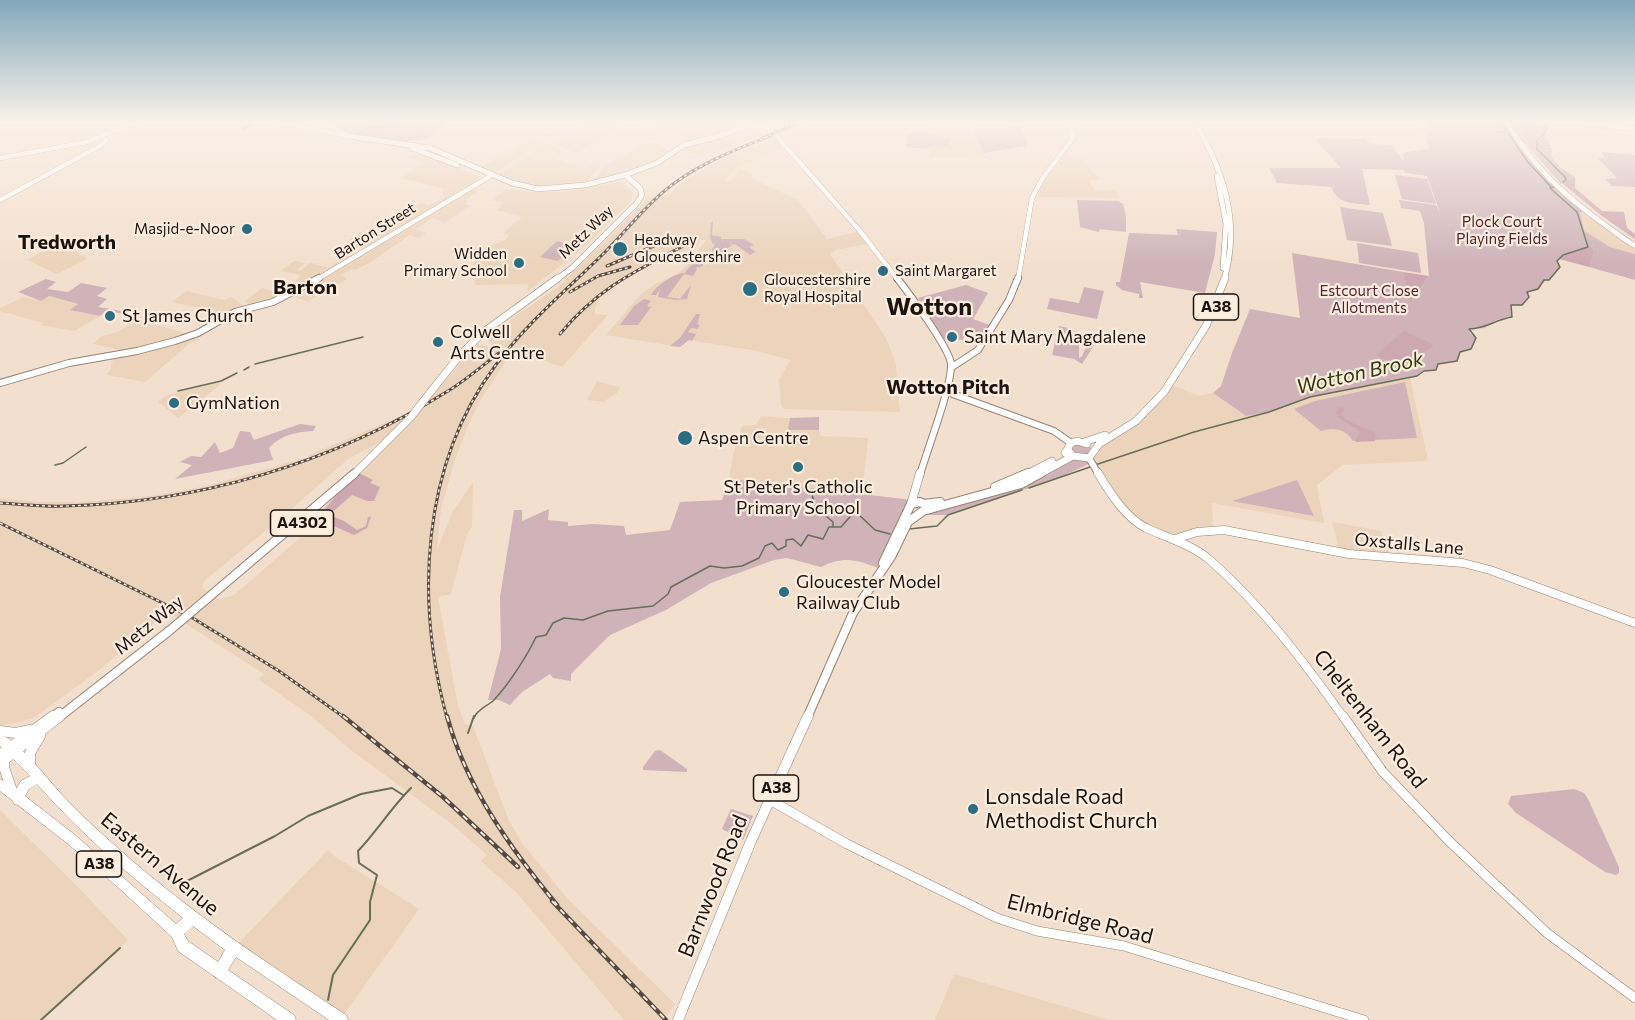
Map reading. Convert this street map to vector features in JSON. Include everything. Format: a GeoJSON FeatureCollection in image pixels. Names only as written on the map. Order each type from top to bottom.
{"type":"FeatureCollection","features":[{"type":"Feature","properties":{"kind":"highway"},"geometry":{"type":"LineString","coordinates":[[1541,170],[1594,217],[1635,246]]}},
{"type":"Feature","properties":{"kind":"highway"},"geometry":{"type":"LineString","coordinates":[[1548,170],[1586,205],[1635,241]]}},
{"type":"Feature","properties":{"kind":"highway","name":"Eastern Avenue"},"geometry":{"type":"LineString","coordinates":[[0,739],[6,755],[30,766],[67,808],[113,851],[192,918],[233,949],[341,1020]]}},
{"type":"Feature","properties":{"kind":"highway"},"geometry":{"type":"LineString","coordinates":[[16,798],[27,782],[40,778]]}},
{"type":"Feature","properties":{"kind":"highway","name":"Eastern Avenue"},"geometry":{"type":"LineString","coordinates":[[0,784],[77,844],[176,933],[183,946],[289,1020]]}},
{"type":"Feature","properties":{"kind":"highway"},"geometry":{"type":"LineString","coordinates":[[176,933],[192,918]]}},
{"type":"Feature","properties":{"kind":"highway"},"geometry":{"type":"LineString","coordinates":[[219,972],[233,949]]}},
{"type":"Feature","properties":{"kind":"main road"},"geometry":{"type":"LineString","coordinates":[[0,200],[56,170]]}},
{"type":"Feature","properties":{"kind":"main road"},"geometry":{"type":"LineString","coordinates":[[472,170],[490,176]]}},
{"type":"Feature","properties":{"kind":"main road"},"geometry":{"type":"LineString","coordinates":[[477,170],[513,187],[543,191],[576,189],[626,177],[642,170]]}},
{"type":"Feature","properties":{"kind":"main road"},"geometry":{"type":"LineString","coordinates":[[806,170],[861,231],[902,283],[924,313],[952,364],[917,488],[917,507]]}},
{"type":"Feature","properties":{"kind":"main road"},"geometry":{"type":"LineString","coordinates":[[952,364],[962,362],[978,350],[1009,300],[1018,280],[1032,198],[1050,170]]}},
{"type":"Feature","properties":{"kind":"main road","name":"A38"},"geometry":{"type":"LineString","coordinates":[[917,507],[1021,484],[1084,442],[1095,440],[1118,428],[1149,402],[1200,331],[1216,294],[1223,270],[1226,224],[1216,170]]}},
{"type":"Feature","properties":{"kind":"main road","name":"A38"},"geometry":{"type":"LineString","coordinates":[[1093,460],[1096,446],[1139,418],[1169,386],[1204,333],[1228,270],[1232,225],[1228,192],[1220,170]]}},
{"type":"Feature","properties":{"kind":"main road","name":"Barton Street"},"geometry":{"type":"LineString","coordinates":[[0,382],[69,363],[137,351],[175,341],[198,333],[235,312],[273,302],[337,268],[490,176]]}},
{"type":"Feature","properties":{"kind":"main road","name":"Metz Way"},"geometry":{"type":"LineString","coordinates":[[6,755],[49,726],[307,520],[411,417],[481,334],[551,283],[634,200],[635,189],[626,177]]}},
{"type":"Feature","properties":{"kind":"main road"},"geometry":{"type":"LineString","coordinates":[[949,379],[954,391],[967,398]]}},
{"type":"Feature","properties":{"kind":"main road"},"geometry":{"type":"LineString","coordinates":[[945,389],[1054,431],[1071,450],[1093,460]]}},
{"type":"Feature","properties":{"kind":"main road"},"geometry":{"type":"LineString","coordinates":[[1084,442],[1090,446],[1093,460]]}},
{"type":"Feature","properties":{"kind":"main road","name":"Cheltenham Road"},"geometry":{"type":"LineString","coordinates":[[1093,460],[1110,493],[1131,517],[1145,527],[1175,539],[1209,559],[1252,600],[1299,656],[1383,772],[1449,841],[1547,933],[1635,998]]}},
{"type":"Feature","properties":{"kind":"main road","name":"Barnwood Road"},"geometry":{"type":"LineString","coordinates":[[678,1020],[751,841],[853,613],[880,574],[917,507]]}},
{"type":"Feature","properties":{"kind":"main road","name":"Oxstalls Lane"},"geometry":{"type":"LineString","coordinates":[[1175,539],[1185,534],[1224,530],[1349,554],[1463,563],[1490,570],[1635,623]]}},
{"type":"Feature","properties":{"kind":"main road","name":"Metz Way"},"geometry":{"type":"LineString","coordinates":[[6,755],[35,729],[73,705]]}},
{"type":"Feature","properties":{"kind":"main road"},"geometry":{"type":"LineString","coordinates":[[30,766],[32,748],[49,726]]}},
{"type":"Feature","properties":{"kind":"main road"},"geometry":{"type":"LineString","coordinates":[[0,731],[16,733],[35,729]]}},
{"type":"Feature","properties":{"kind":"main road"},"geometry":{"type":"LineString","coordinates":[[6,755],[7,779],[16,798]]}},
{"type":"Feature","properties":{"kind":"main road"},"geometry":{"type":"LineString","coordinates":[[0,792],[16,798]]}},
{"type":"Feature","properties":{"kind":"main road","name":"Elmbridge Road"},"geometry":{"type":"LineString","coordinates":[[770,800],[846,844],[997,918],[1037,931],[1124,946],[1364,1020]]}},
{"type":"Feature","properties":{"kind":"shaded area"},"geometry":{"type":"Polygon","coordinates":[[[414,170],[463,170],[483,178],[368,248],[347,242],[360,232],[371,235],[421,203],[428,205],[445,198],[442,192],[445,189],[401,178],[414,170]]]}},
{"type":"Feature","properties":{"kind":"shaded area"},"geometry":{"type":"Polygon","coordinates":[[[507,170],[597,170],[586,183],[549,188],[527,186],[498,175],[507,170]]]}},
{"type":"Feature","properties":{"kind":"shaded area"},"geometry":{"type":"Polygon","coordinates":[[[603,170],[635,170],[629,172],[594,181],[603,170]]]}},
{"type":"Feature","properties":{"kind":"shaded area"},"geometry":{"type":"Polygon","coordinates":[[[704,170],[735,170],[725,180],[730,181],[742,170],[750,172],[753,179],[798,200],[827,239],[860,231],[870,243],[836,250],[830,254],[886,338],[896,365],[900,412],[784,409],[781,405],[779,380],[790,360],[757,351],[689,340],[680,347],[606,335],[640,295],[687,266],[706,240],[701,240],[687,262],[666,256],[613,286],[600,298],[595,308],[595,314],[608,315],[562,367],[513,350],[480,401],[455,459],[441,509],[437,550],[453,511],[473,482],[472,527],[467,534],[451,594],[438,597],[458,706],[465,724],[473,726],[509,821],[522,843],[567,898],[675,1004],[664,1020],[624,1020],[517,893],[481,861],[487,855],[453,825],[352,751],[311,716],[258,679],[264,674],[177,618],[171,616],[160,618],[98,671],[35,717],[17,723],[0,725],[0,498],[39,502],[84,502],[151,496],[207,486],[308,457],[399,417],[426,403],[477,344],[499,350],[502,346],[487,341],[518,314],[559,286],[648,198],[669,195],[679,185],[704,170]],[[403,430],[348,459],[285,515],[204,581],[202,588],[219,599],[234,595],[301,537],[320,511],[403,430]]]}},
{"type":"Feature","properties":{"kind":"shaded area"},"geometry":{"type":"Polygon","coordinates":[[[1055,170],[1091,170],[1100,179],[1089,181],[1095,191],[1114,190],[1120,198],[1036,197],[1055,170]]]}},
{"type":"Feature","properties":{"kind":"shaded area"},"geometry":{"type":"Polygon","coordinates":[[[1575,177],[1575,188],[1602,211],[1624,212],[1627,228],[1635,234],[1635,239],[1602,216],[1562,183],[1575,177]]]}},
{"type":"Feature","properties":{"kind":"shaded area"},"geometry":{"type":"Polygon","coordinates":[[[622,182],[633,193],[631,201],[585,246],[527,292],[528,284],[476,285],[472,272],[475,260],[490,246],[505,240],[509,235],[503,233],[522,217],[496,210],[504,203],[494,200],[497,198],[495,197],[506,189],[560,192],[622,182]]]}},
{"type":"Feature","properties":{"kind":"shaded area"},"geometry":{"type":"Polygon","coordinates":[[[470,189],[478,191],[466,200],[468,201],[465,204],[470,206],[444,223],[433,218],[416,229],[426,233],[418,238],[410,235],[369,263],[341,275],[347,279],[307,302],[291,295],[338,270],[470,189]]]}},
{"type":"Feature","properties":{"kind":"shaded area"},"geometry":{"type":"Polygon","coordinates":[[[1580,212],[1584,212],[1635,249],[1635,254],[1610,247],[1584,231],[1580,212]]]}},
{"type":"Feature","properties":{"kind":"shaded area"},"geometry":{"type":"Polygon","coordinates":[[[56,243],[66,244],[87,259],[57,274],[27,260],[56,243]]]}},
{"type":"Feature","properties":{"kind":"shaded area"},"geometry":{"type":"Polygon","coordinates":[[[1588,247],[1592,248],[1594,254],[1589,267],[1559,259],[1563,255],[1588,247]]]}},
{"type":"Feature","properties":{"kind":"shaded area"},"geometry":{"type":"Polygon","coordinates":[[[339,251],[357,256],[288,294],[251,306],[245,301],[262,288],[277,293],[292,284],[301,275],[281,271],[294,261],[305,263],[297,270],[300,271],[310,263],[329,268],[342,259],[335,254],[339,251]]]}},
{"type":"Feature","properties":{"kind":"shaded area"},"geometry":{"type":"Polygon","coordinates":[[[1403,272],[1429,276],[1411,303],[1403,272]]]}},
{"type":"Feature","properties":{"kind":"shaded area"},"geometry":{"type":"Polygon","coordinates":[[[186,291],[224,300],[231,297],[246,307],[228,314],[172,302],[186,291]]]}},
{"type":"Feature","properties":{"kind":"shaded area"},"geometry":{"type":"Polygon","coordinates":[[[49,296],[78,305],[71,310],[100,316],[74,331],[41,325],[43,323],[0,311],[0,308],[24,297],[41,301],[49,296]]]}},
{"type":"Feature","properties":{"kind":"shaded area"},"geometry":{"type":"Polygon","coordinates":[[[136,320],[189,335],[125,351],[93,344],[102,336],[118,332],[136,320]]]}},
{"type":"Feature","properties":{"kind":"shaded area"},"geometry":{"type":"Polygon","coordinates":[[[1404,331],[1432,344],[1433,347],[1399,362],[1376,355],[1404,331]]]}},
{"type":"Feature","properties":{"kind":"shaded area"},"geometry":{"type":"Polygon","coordinates":[[[197,337],[199,340],[190,343],[145,382],[106,375],[114,356],[197,337]]]}},
{"type":"Feature","properties":{"kind":"shaded area"},"geometry":{"type":"Polygon","coordinates":[[[1410,377],[1428,461],[1343,465],[1317,485],[1324,523],[1212,503],[1213,530],[1175,539],[1131,517],[1089,458],[1096,446],[1124,429],[1169,386],[1199,396],[1213,393],[1246,416],[1269,412],[1310,397],[1410,377]]]}},
{"type":"Feature","properties":{"kind":"shaded area"},"geometry":{"type":"Polygon","coordinates":[[[220,381],[220,385],[178,418],[158,402],[165,396],[220,381]]]}},
{"type":"Feature","properties":{"kind":"shaded area"},"geometry":{"type":"Polygon","coordinates":[[[597,381],[620,387],[617,393],[603,402],[587,400],[597,381]]]}},
{"type":"Feature","properties":{"kind":"shaded area"},"geometry":{"type":"Polygon","coordinates":[[[1342,407],[1345,410],[1341,414],[1346,420],[1376,433],[1375,441],[1356,442],[1360,433],[1336,414],[1338,408],[1342,407]]]}},
{"type":"Feature","properties":{"kind":"shaded area","name":"St Peter's Catholic Primary School"},"geometry":{"type":"Polygon","coordinates":[[[761,416],[790,418],[789,430],[819,430],[820,436],[868,438],[862,496],[729,479],[733,455],[742,426],[756,425],[761,416]]]}},
{"type":"Feature","properties":{"kind":"shaded area"},"geometry":{"type":"Polygon","coordinates":[[[359,473],[373,480],[370,483],[380,487],[374,501],[367,501],[352,495],[329,515],[357,530],[366,526],[368,517],[371,517],[367,528],[354,535],[320,520],[319,516],[359,473]]]}},
{"type":"Feature","properties":{"kind":"shaded area"},"geometry":{"type":"Polygon","coordinates":[[[1332,522],[1381,531],[1391,557],[1335,552],[1337,541],[1332,522]]]}},
{"type":"Feature","properties":{"kind":"shaded area"},"geometry":{"type":"Polygon","coordinates":[[[0,810],[128,940],[41,1020],[0,1020],[0,810]]]}},
{"type":"Feature","properties":{"kind":"shaded area"},"geometry":{"type":"Polygon","coordinates":[[[328,850],[419,909],[340,1020],[233,949],[328,850]]]}},
{"type":"Feature","properties":{"kind":"shaded area"},"geometry":{"type":"Polygon","coordinates":[[[954,974],[1052,1003],[1109,1020],[935,1020],[954,974]]]}},
{"type":"Feature","properties":{"kind":"green space"},"geometry":{"type":"Polygon","coordinates":[[[1270,170],[1362,170],[1370,205],[1342,200],[1331,187],[1277,183],[1270,170]]]}},
{"type":"Feature","properties":{"kind":"green space"},"geometry":{"type":"Polygon","coordinates":[[[1387,170],[1544,170],[1584,212],[1580,212],[1584,231],[1610,247],[1635,254],[1635,280],[1589,267],[1594,254],[1588,247],[1563,255],[1557,261],[1560,267],[1549,280],[1544,280],[1538,289],[1528,292],[1529,297],[1522,305],[1511,306],[1512,317],[1496,320],[1485,328],[1469,329],[1476,338],[1471,349],[1460,352],[1457,361],[1438,364],[1436,370],[1424,371],[1417,376],[1310,397],[1269,412],[1246,416],[1213,393],[1221,386],[1250,309],[1300,318],[1292,253],[1403,272],[1412,302],[1429,276],[1424,223],[1420,211],[1401,208],[1399,200],[1436,205],[1440,213],[1427,176],[1406,173],[1403,170],[1387,170]]]}},
{"type":"Feature","properties":{"kind":"green space"},"geometry":{"type":"Polygon","coordinates":[[[1548,170],[1564,170],[1575,177],[1561,184],[1548,170]]]}},
{"type":"Feature","properties":{"kind":"green space"},"geometry":{"type":"Polygon","coordinates":[[[1609,170],[1635,170],[1635,187],[1612,186],[1605,179],[1617,178],[1609,170]]]}},
{"type":"Feature","properties":{"kind":"green space"},"geometry":{"type":"Polygon","coordinates":[[[1395,175],[1427,179],[1436,204],[1402,199],[1395,175]]]}},
{"type":"Feature","properties":{"kind":"green space"},"geometry":{"type":"Polygon","coordinates":[[[1077,200],[1118,201],[1123,204],[1126,232],[1100,229],[1099,232],[1080,227],[1077,200]]]}},
{"type":"Feature","properties":{"kind":"green space"},"geometry":{"type":"Polygon","coordinates":[[[1340,207],[1383,213],[1392,246],[1347,240],[1340,207]]]}},
{"type":"Feature","properties":{"kind":"green space"},"geometry":{"type":"Polygon","coordinates":[[[713,221],[712,235],[721,237],[721,239],[744,239],[754,245],[749,247],[756,252],[750,255],[735,244],[732,245],[730,240],[731,246],[716,255],[712,250],[720,239],[713,244],[710,238],[713,221]]]}},
{"type":"Feature","properties":{"kind":"green space"},"geometry":{"type":"Polygon","coordinates":[[[1176,229],[1217,232],[1215,254],[1205,293],[1140,282],[1143,298],[1139,298],[1139,294],[1122,290],[1116,285],[1116,282],[1120,282],[1129,233],[1178,235],[1176,229]]]}},
{"type":"Feature","properties":{"kind":"green space"},"geometry":{"type":"Polygon","coordinates":[[[557,241],[575,246],[558,261],[540,257],[557,241]]]}},
{"type":"Feature","properties":{"kind":"green space"},"geometry":{"type":"Polygon","coordinates":[[[1357,243],[1418,253],[1421,273],[1359,263],[1357,243]]]}},
{"type":"Feature","properties":{"kind":"green space"},"geometry":{"type":"Polygon","coordinates":[[[701,258],[698,265],[703,260],[703,266],[695,268],[697,269],[693,276],[684,274],[667,297],[680,299],[691,285],[687,299],[676,300],[658,297],[660,289],[656,295],[651,295],[657,287],[668,280],[679,274],[688,273],[685,272],[697,259],[701,258]]]}},
{"type":"Feature","properties":{"kind":"green space"},"geometry":{"type":"Polygon","coordinates":[[[46,279],[56,282],[47,289],[68,292],[81,283],[107,288],[97,296],[107,299],[98,307],[134,313],[131,315],[107,311],[100,316],[70,310],[78,304],[49,296],[41,301],[18,292],[46,279]]]}},
{"type":"Feature","properties":{"kind":"green space"},"geometry":{"type":"Polygon","coordinates":[[[966,285],[988,293],[973,319],[990,325],[984,334],[968,330],[963,340],[944,340],[918,298],[966,285]]]}},
{"type":"Feature","properties":{"kind":"green space"},"geometry":{"type":"Polygon","coordinates":[[[1084,287],[1104,291],[1097,319],[1047,309],[1050,298],[1079,303],[1084,287]]]}},
{"type":"Feature","properties":{"kind":"green space"},"geometry":{"type":"Polygon","coordinates":[[[644,299],[662,304],[651,301],[647,306],[651,307],[638,325],[620,325],[634,306],[644,299]]]}},
{"type":"Feature","properties":{"kind":"green space"},"geometry":{"type":"Polygon","coordinates":[[[696,314],[700,314],[698,322],[701,322],[696,323],[700,325],[697,329],[691,328],[688,332],[696,334],[692,341],[689,340],[680,347],[670,346],[680,338],[696,314]]]}},
{"type":"Feature","properties":{"kind":"green space"},"geometry":{"type":"Polygon","coordinates":[[[1059,326],[1073,329],[1072,332],[1079,345],[1079,358],[1090,338],[1097,341],[1082,364],[1074,359],[1052,355],[1059,326]]]}},
{"type":"Feature","properties":{"kind":"green space"},"geometry":{"type":"Polygon","coordinates":[[[1405,382],[1417,438],[1353,441],[1346,433],[1338,430],[1321,431],[1294,409],[1315,401],[1405,382]]]}},
{"type":"Feature","properties":{"kind":"green space"},"geometry":{"type":"Polygon","coordinates":[[[819,417],[819,430],[788,430],[790,418],[819,417]]]}},
{"type":"Feature","properties":{"kind":"green space"},"geometry":{"type":"Polygon","coordinates":[[[300,424],[316,426],[313,431],[300,432],[278,440],[269,448],[273,460],[175,479],[192,465],[180,462],[191,456],[201,457],[215,442],[220,453],[233,448],[240,431],[250,432],[254,440],[300,424]]]}},
{"type":"Feature","properties":{"kind":"green space"},"geometry":{"type":"Polygon","coordinates":[[[1084,442],[1090,446],[1093,453],[1089,458],[1093,462],[1056,479],[948,515],[916,515],[962,501],[1073,456],[1068,446],[1084,442]]]}},
{"type":"Feature","properties":{"kind":"green space"},"geometry":{"type":"Polygon","coordinates":[[[729,479],[913,500],[881,569],[851,560],[837,561],[821,567],[787,558],[774,560],[711,583],[666,610],[610,635],[571,674],[571,681],[553,678],[550,674],[522,692],[510,705],[499,700],[488,700],[501,649],[500,597],[514,510],[522,510],[522,521],[549,509],[548,520],[568,522],[568,526],[593,524],[624,526],[626,535],[670,530],[680,502],[722,500],[729,479]]]}},
{"type":"Feature","properties":{"kind":"green space"},"geometry":{"type":"Polygon","coordinates":[[[1297,480],[1314,516],[1232,501],[1297,480]]]}},
{"type":"Feature","properties":{"kind":"green space"},"geometry":{"type":"Polygon","coordinates":[[[660,750],[687,769],[687,772],[643,770],[655,751],[660,750]]]}},
{"type":"Feature","properties":{"kind":"green space"},"geometry":{"type":"Polygon","coordinates":[[[1574,789],[1584,793],[1588,799],[1619,867],[1619,873],[1616,875],[1605,872],[1516,813],[1508,804],[1511,796],[1574,789]]]}},
{"type":"Feature","properties":{"kind":"green space"},"geometry":{"type":"Polygon","coordinates":[[[731,809],[753,816],[743,840],[722,829],[731,809]]]}},
{"type":"Feature","properties":{"kind":"waterway"},"geometry":{"type":"LineString","coordinates":[[1535,170],[1551,187]]}},
{"type":"Feature","properties":{"kind":"waterway","name":"Wotton Brook"},"geometry":{"type":"LineString","coordinates":[[1558,170],[1565,177],[1566,180],[1563,182]]}},
{"type":"Feature","properties":{"kind":"waterway","name":"Wotton Brook"},"geometry":{"type":"LineString","coordinates":[[1095,465],[1194,432],[1269,412],[1310,397],[1417,376],[1424,371],[1436,370],[1438,364],[1457,361],[1460,352],[1471,349],[1476,338],[1469,329],[1512,317],[1511,305],[1522,305],[1529,297],[1527,292],[1538,289],[1544,280],[1549,280],[1560,267],[1557,261],[1563,255],[1588,247],[1577,212],[1550,188],[1554,187]]}},
{"type":"Feature","properties":{"kind":"waterway"},"geometry":{"type":"LineString","coordinates":[[255,364],[363,337]]}},
{"type":"Feature","properties":{"kind":"waterway"},"geometry":{"type":"LineString","coordinates":[[244,370],[249,367]]}},
{"type":"Feature","properties":{"kind":"waterway"},"geometry":{"type":"LineString","coordinates":[[178,391],[221,381],[237,373]]}},
{"type":"Feature","properties":{"kind":"waterway"},"geometry":{"type":"LineString","coordinates":[[55,465],[63,463],[86,447]]}},
{"type":"Feature","properties":{"kind":"waterway","name":"Wotton Brook"},"geometry":{"type":"LineString","coordinates":[[1029,488],[1090,467]]}},
{"type":"Feature","properties":{"kind":"waterway","name":"Wotton Brook"},"geometry":{"type":"LineString","coordinates":[[909,529],[937,526],[948,515],[1022,490]]}},
{"type":"Feature","properties":{"kind":"waterway"},"geometry":{"type":"LineString","coordinates":[[812,494],[815,507],[833,522],[833,526]]}},
{"type":"Feature","properties":{"kind":"waterway","name":"Wotton Brook"},"geometry":{"type":"LineString","coordinates":[[474,718],[506,686],[536,637],[546,635],[553,623],[564,618],[583,620],[608,611],[653,606],[668,594],[671,587],[710,566],[724,568],[742,566],[759,558],[765,546],[772,543],[778,550],[786,546],[786,540],[793,539],[801,546],[808,535],[823,539],[829,527],[841,527],[855,511],[875,530],[890,534]]}},
{"type":"Feature","properties":{"kind":"waterway","name":"Wotton Brook"},"geometry":{"type":"LineString","coordinates":[[468,733],[474,716]]}},
{"type":"Feature","properties":{"kind":"waterway"},"geometry":{"type":"LineString","coordinates":[[179,889],[187,881],[275,836],[308,816],[361,794],[392,788],[403,795]]}},
{"type":"Feature","properties":{"kind":"waterway","name":"Wotton Brook"},"geometry":{"type":"LineString","coordinates":[[328,1000],[333,975],[370,920],[370,902],[377,875],[359,863],[358,851],[411,788]]}},
{"type":"Feature","properties":{"kind":"waterway"},"geometry":{"type":"LineString","coordinates":[[41,1020],[120,948]]}},
{"type":"Feature","properties":{"kind":"railway"},"geometry":{"type":"LineString","coordinates":[[447,718],[437,673],[431,628],[429,582],[431,536],[439,490],[452,447],[470,405],[495,366],[519,337],[662,193],[696,170]]}},
{"type":"Feature","properties":{"kind":"railway"},"geometry":{"type":"LineString","coordinates":[[607,266],[670,239]]}},
{"type":"Feature","properties":{"kind":"railway"},"geometry":{"type":"LineString","coordinates":[[560,334],[589,304],[619,281],[689,243]]}},
{"type":"Feature","properties":{"kind":"railway"},"geometry":{"type":"LineString","coordinates":[[570,292],[598,276],[630,267]]}},
{"type":"Feature","properties":{"kind":"railway"},"geometry":{"type":"LineString","coordinates":[[0,503],[40,506],[115,503],[165,497],[264,474],[358,439],[404,416],[455,387],[499,353]]}},
{"type":"Feature","properties":{"kind":"railway"},"geometry":{"type":"LineString","coordinates":[[0,523],[191,617],[279,671],[345,718]]}},
{"type":"Feature","properties":{"kind":"railway"},"geometry":{"type":"LineString","coordinates":[[343,716],[443,797],[518,867]]}},
{"type":"Feature","properties":{"kind":"railway"},"geometry":{"type":"LineString","coordinates":[[447,716],[455,742],[478,792],[523,862],[557,905]]}},
{"type":"Feature","properties":{"kind":"railway"},"geometry":{"type":"LineString","coordinates":[[552,901],[666,1020]]}},
{"type":"Feature","properties":{"kind":"place","name":"Masjid-e-Noor"},"geometry":{"type":"Point","coordinates":[247,229]}},
{"type":"Feature","properties":{"kind":"place","name":"Headway Gloucestershire"},"geometry":{"type":"Point","coordinates":[620,249]}},
{"type":"Feature","properties":{"kind":"place","name":"Widden Primary School"},"geometry":{"type":"Point","coordinates":[519,263]}},
{"type":"Feature","properties":{"kind":"place","name":"Saint Margaret"},"geometry":{"type":"Point","coordinates":[883,271]}},
{"type":"Feature","properties":{"kind":"place","name":"Gloucestershire Royal Hospital"},"geometry":{"type":"Point","coordinates":[750,289]}},
{"type":"Feature","properties":{"kind":"place","name":"St James Church"},"geometry":{"type":"Point","coordinates":[110,316]}},
{"type":"Feature","properties":{"kind":"place","name":"Saint Mary Magdalene"},"geometry":{"type":"Point","coordinates":[952,337]}},
{"type":"Feature","properties":{"kind":"place","name":"Colwell Arts Centre"},"geometry":{"type":"Point","coordinates":[438,342]}},
{"type":"Feature","properties":{"kind":"place","name":"GymNation"},"geometry":{"type":"Point","coordinates":[174,403]}},
{"type":"Feature","properties":{"kind":"place","name":"Aspen Centre"},"geometry":{"type":"Point","coordinates":[685,438]}},
{"type":"Feature","properties":{"kind":"place","name":"St Peter's Catholic Primary School"},"geometry":{"type":"Point","coordinates":[798,467]}},
{"type":"Feature","properties":{"kind":"place","name":"Gloucester Model Railway Club"},"geometry":{"type":"Point","coordinates":[784,592]}},
{"type":"Feature","properties":{"kind":"place","name":"Lonsdale Road Methodist Church"},"geometry":{"type":"Point","coordinates":[973,809]}},
{"type":"Feature","properties":{"kind":"district","name":"Tredworth"},"geometry":{"type":"Point","coordinates":[67,242]}},
{"type":"Feature","properties":{"kind":"district","name":"Barton"},"geometry":{"type":"Point","coordinates":[305,287]}},
{"type":"Feature","properties":{"kind":"district","name":"Wotton"},"geometry":{"type":"Point","coordinates":[929,307]}},
{"type":"Feature","properties":{"kind":"district","name":"Wotton Pitch"},"geometry":{"type":"Point","coordinates":[948,387]}},
{"type":"Feature","properties":{"kind":"park label","name":"Plock Court Playing Fields"},"geometry":{"type":"Point","coordinates":[1502,230]}},
{"type":"Feature","properties":{"kind":"park label","name":"Estcourt Close Allotments"},"geometry":{"type":"Point","coordinates":[1369,300]}}]}
